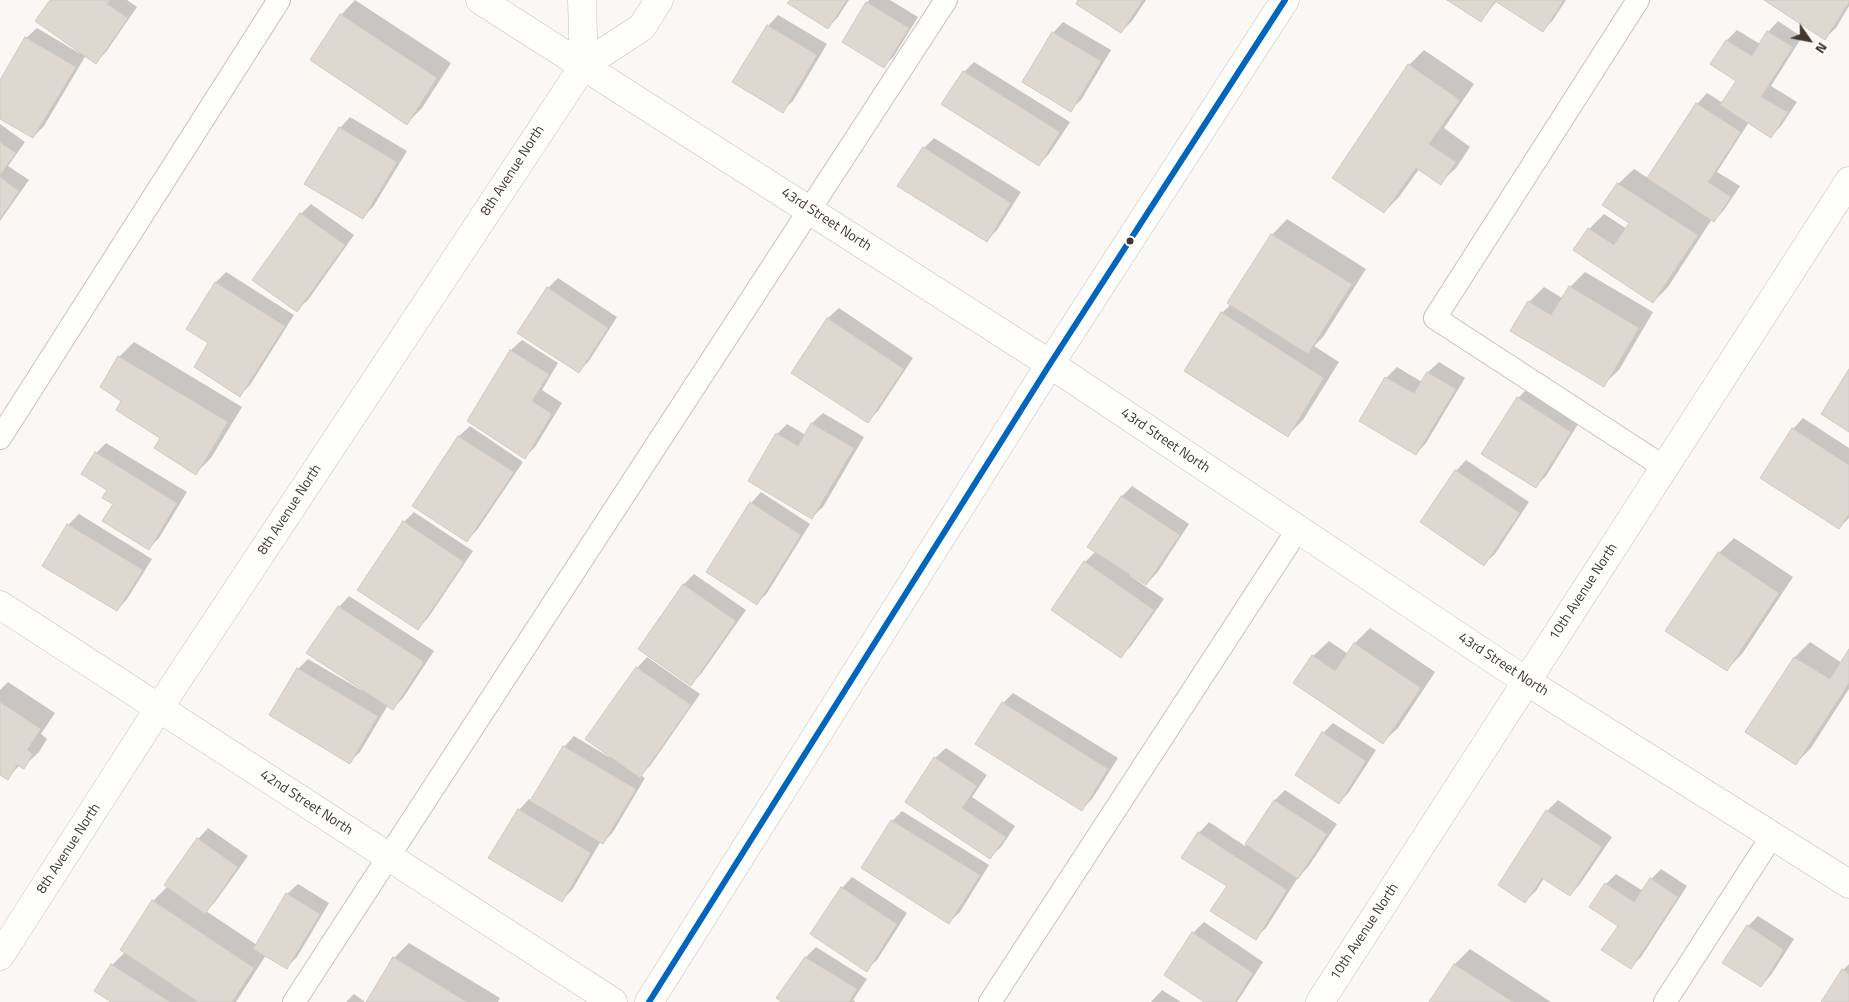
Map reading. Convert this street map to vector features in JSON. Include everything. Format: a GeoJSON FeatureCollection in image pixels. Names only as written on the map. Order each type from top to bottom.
{"type":"FeatureCollection","features":[{"type":"Feature","properties":{"kind":"street","name":"43rd Street North"},"geometry":{"type":"LineString","coordinates":[[480,0],[1050,364],[1526,682],[1849,884]]}},
{"type":"Feature","properties":{"kind":"street"},"geometry":{"type":"LineString","coordinates":[[582,0],[584,65]]}},
{"type":"Feature","properties":{"kind":"street","name":"8th Avenue North"},"geometry":{"type":"LineString","coordinates":[[0,956],[160,708],[584,65],[642,26],[659,0]]}},
{"type":"Feature","properties":{"kind":"street"},"geometry":{"type":"LineString","coordinates":[[649,1002],[1050,364],[1284,0]]}},
{"type":"Feature","properties":{"kind":"street","name":"10th Avenue North"},"geometry":{"type":"LineString","coordinates":[[1320,1002],[1849,181]]}},
{"type":"Feature","properties":{"kind":"street","name":"42nd Street North"},"geometry":{"type":"LineString","coordinates":[[0,604],[613,1002]]}},
{"type":"Feature","properties":{"kind":"lane"},"geometry":{"type":"LineString","coordinates":[[0,438],[279,0]]}},
{"type":"Feature","properties":{"kind":"lane"},"geometry":{"type":"LineString","coordinates":[[294,1002],[946,0]]}},
{"type":"Feature","properties":{"kind":"lane"},"geometry":{"type":"LineString","coordinates":[[1638,0],[1435,318],[1664,467]]}},
{"type":"Feature","properties":{"kind":"lane"},"geometry":{"type":"LineString","coordinates":[[990,1002],[1298,529]]}},
{"type":"Feature","properties":{"kind":"lane"},"geometry":{"type":"LineString","coordinates":[[1665,1002],[1772,836]]}},
{"type":"Feature","properties":{"kind":"building"},"geometry":{"type":"Polygon","coordinates":[[[50,0],[110,0],[107,4],[128,18],[96,64],[35,21],[50,0]]]}},
{"type":"Feature","properties":{"kind":"building"},"geometry":{"type":"Polygon","coordinates":[[[790,0],[847,0],[828,29],[787,3],[790,0]]]}},
{"type":"Feature","properties":{"kind":"building"},"geometry":{"type":"Polygon","coordinates":[[[1078,0],[1143,0],[1121,33],[1076,4],[1078,0]]]}},
{"type":"Feature","properties":{"kind":"building"},"geometry":{"type":"Polygon","coordinates":[[[1447,0],[1564,0],[1543,32],[1495,1],[1481,22],[1447,0]]]}},
{"type":"Feature","properties":{"kind":"building"},"geometry":{"type":"Polygon","coordinates":[[[1764,0],[1849,0],[1849,2],[1825,40],[1764,0]]]}},
{"type":"Feature","properties":{"kind":"building"},"geometry":{"type":"Polygon","coordinates":[[[866,2],[909,28],[884,68],[842,42],[866,2]]]}},
{"type":"Feature","properties":{"kind":"building"},"geometry":{"type":"Polygon","coordinates":[[[340,14],[437,78],[407,125],[310,60],[340,14]]]}},
{"type":"Feature","properties":{"kind":"building"},"geometry":{"type":"Polygon","coordinates":[[[767,25],[817,55],[783,113],[732,82],[767,25]]]}},
{"type":"Feature","properties":{"kind":"building"},"geometry":{"type":"Polygon","coordinates":[[[1767,31],[1793,47],[1761,97],[1788,112],[1771,138],[1720,105],[1736,81],[1710,64],[1726,40],[1752,56],[1767,31]]]}},
{"type":"Feature","properties":{"kind":"building"},"geometry":{"type":"Polygon","coordinates":[[[1052,32],[1101,61],[1071,112],[1022,82],[1052,32]]]}},
{"type":"Feature","properties":{"kind":"building"},"geometry":{"type":"Polygon","coordinates":[[[25,37],[76,67],[33,138],[0,119],[0,80],[25,37]]]}},
{"type":"Feature","properties":{"kind":"building"},"geometry":{"type":"Polygon","coordinates":[[[1408,64],[1460,100],[1429,144],[1456,162],[1441,185],[1416,168],[1384,213],[1332,178],[1408,64]]]}},
{"type":"Feature","properties":{"kind":"building"},"geometry":{"type":"Polygon","coordinates":[[[963,71],[1060,132],[1039,166],[941,104],[963,71]]]}},
{"type":"Feature","properties":{"kind":"building"},"geometry":{"type":"Polygon","coordinates":[[[1696,103],[1741,132],[1708,182],[1731,197],[1714,222],[1647,178],[1696,103]]]}},
{"type":"Feature","properties":{"kind":"building"},"geometry":{"type":"Polygon","coordinates":[[[339,127],[397,162],[363,219],[304,184],[339,127]]]}},
{"type":"Feature","properties":{"kind":"building"},"geometry":{"type":"Polygon","coordinates":[[[0,142],[16,153],[0,175],[0,142]]]}},
{"type":"Feature","properties":{"kind":"building"},"geometry":{"type":"Polygon","coordinates":[[[923,147],[1011,203],[987,242],[897,186],[923,147]]]}},
{"type":"Feature","properties":{"kind":"building"},"geometry":{"type":"Polygon","coordinates":[[[0,177],[19,191],[0,219],[0,177]]]}},
{"type":"Feature","properties":{"kind":"building"},"geometry":{"type":"Polygon","coordinates":[[[1617,183],[1698,235],[1653,303],[1573,250],[1588,228],[1614,245],[1629,223],[1602,205],[1617,183]]]}},
{"type":"Feature","properties":{"kind":"building"},"geometry":{"type":"Polygon","coordinates":[[[300,213],[345,245],[297,312],[252,280],[300,213]]]}},
{"type":"Feature","properties":{"kind":"building"},"geometry":{"type":"Polygon","coordinates":[[[1271,234],[1352,284],[1308,354],[1227,303],[1271,234]]]}},
{"type":"Feature","properties":{"kind":"building"},"geometry":{"type":"Polygon","coordinates":[[[215,282],[285,326],[240,397],[194,367],[208,343],[186,329],[215,282]]]}},
{"type":"Feature","properties":{"kind":"building"},"geometry":{"type":"Polygon","coordinates":[[[1569,286],[1639,328],[1604,387],[1510,331],[1528,301],[1551,315],[1569,286]]]}},
{"type":"Feature","properties":{"kind":"building"},"geometry":{"type":"Polygon","coordinates":[[[547,287],[608,328],[579,373],[517,333],[547,287]]]}},
{"type":"Feature","properties":{"kind":"building"},"geometry":{"type":"Polygon","coordinates":[[[1221,312],[1324,378],[1288,437],[1184,371],[1221,312]]]}},
{"type":"Feature","properties":{"kind":"building"},"geometry":{"type":"Polygon","coordinates":[[[827,318],[904,369],[868,423],[791,373],[827,318]]]}},
{"type":"Feature","properties":{"kind":"building"},"geometry":{"type":"Polygon","coordinates":[[[510,350],[549,374],[532,401],[552,414],[525,459],[467,421],[510,350]]]}},
{"type":"Feature","properties":{"kind":"building"},"geometry":{"type":"Polygon","coordinates":[[[118,356],[228,422],[196,475],[154,448],[160,438],[116,410],[121,401],[100,387],[118,356]]]}},
{"type":"Feature","properties":{"kind":"building"},"geometry":{"type":"Polygon","coordinates":[[[1849,369],[1849,432],[1821,414],[1849,369]]]}},
{"type":"Feature","properties":{"kind":"building"},"geometry":{"type":"Polygon","coordinates":[[[1427,372],[1456,389],[1416,455],[1359,421],[1385,377],[1414,393],[1427,372]]]}},
{"type":"Feature","properties":{"kind":"building"},"geometry":{"type":"Polygon","coordinates":[[[1517,397],[1571,432],[1536,488],[1481,454],[1517,397]]]}},
{"type":"Feature","properties":{"kind":"building"},"geometry":{"type":"Polygon","coordinates":[[[811,423],[854,448],[812,519],[748,481],[776,433],[798,446],[811,423]]]}},
{"type":"Feature","properties":{"kind":"building"},"geometry":{"type":"Polygon","coordinates":[[[1792,428],[1849,465],[1849,514],[1839,529],[1760,478],[1792,428]]]}},
{"type":"Feature","properties":{"kind":"building"},"geometry":{"type":"Polygon","coordinates":[[[458,436],[514,472],[467,542],[412,506],[458,436]]]}},
{"type":"Feature","properties":{"kind":"building"},"geometry":{"type":"Polygon","coordinates":[[[95,452],[177,503],[149,550],[102,521],[113,504],[102,498],[107,490],[81,474],[95,452]]]}},
{"type":"Feature","properties":{"kind":"building"},"geometry":{"type":"Polygon","coordinates":[[[1455,470],[1520,513],[1484,566],[1420,522],[1455,470]]]}},
{"type":"Feature","properties":{"kind":"building"},"geometry":{"type":"Polygon","coordinates":[[[1121,496],[1180,535],[1146,585],[1087,547],[1121,496]]]}},
{"type":"Feature","properties":{"kind":"building"},"geometry":{"type":"Polygon","coordinates":[[[750,502],[801,535],[757,605],[706,572],[750,502]]]}},
{"type":"Feature","properties":{"kind":"building"},"geometry":{"type":"Polygon","coordinates":[[[403,521],[464,562],[418,630],[357,590],[403,521]]]}},
{"type":"Feature","properties":{"kind":"building"},"geometry":{"type":"Polygon","coordinates":[[[67,524],[143,570],[117,611],[42,566],[67,524]]]}},
{"type":"Feature","properties":{"kind":"building"},"geometry":{"type":"Polygon","coordinates":[[[1718,552],[1779,593],[1727,671],[1665,631],[1718,552]]]}},
{"type":"Feature","properties":{"kind":"building"},"geometry":{"type":"Polygon","coordinates":[[[1084,561],[1154,610],[1121,658],[1051,610],[1084,561]]]}},
{"type":"Feature","properties":{"kind":"building"},"geometry":{"type":"Polygon","coordinates":[[[683,584],[736,621],[691,686],[638,649],[683,584]]]}},
{"type":"Feature","properties":{"kind":"building"},"geometry":{"type":"Polygon","coordinates":[[[338,606],[424,662],[393,710],[306,653],[338,606]]]}},
{"type":"Feature","properties":{"kind":"building"},"geometry":{"type":"Polygon","coordinates":[[[1354,643],[1421,688],[1383,744],[1293,683],[1312,655],[1335,671],[1354,643]]]}},
{"type":"Feature","properties":{"kind":"building"},"geometry":{"type":"Polygon","coordinates":[[[1849,649],[1849,683],[1796,765],[1745,732],[1794,657],[1830,679],[1849,649]]]}},
{"type":"Feature","properties":{"kind":"building"},"geometry":{"type":"Polygon","coordinates":[[[636,667],[691,705],[640,778],[585,739],[636,667]]]}},
{"type":"Feature","properties":{"kind":"building"},"geometry":{"type":"Polygon","coordinates":[[[297,668],[378,716],[350,764],[269,715],[297,668]]]}},
{"type":"Feature","properties":{"kind":"building"},"geometry":{"type":"Polygon","coordinates":[[[0,702],[41,729],[27,750],[33,754],[24,769],[17,765],[8,780],[0,775],[0,702]]]}},
{"type":"Feature","properties":{"kind":"building"},"geometry":{"type":"Polygon","coordinates":[[[1002,702],[1108,769],[1082,811],[975,744],[1002,702]]]}},
{"type":"Feature","properties":{"kind":"building"},"geometry":{"type":"Polygon","coordinates":[[[1322,732],[1366,761],[1339,804],[1295,775],[1322,732]]]}},
{"type":"Feature","properties":{"kind":"building"},"geometry":{"type":"Polygon","coordinates":[[[563,746],[636,789],[603,844],[530,801],[563,746]]]}},
{"type":"Feature","properties":{"kind":"building"},"geometry":{"type":"Polygon","coordinates":[[[934,757],[977,786],[962,808],[1006,837],[990,859],[905,802],[934,757]]]}},
{"type":"Feature","properties":{"kind":"building"},"geometry":{"type":"Polygon","coordinates":[[[1274,800],[1327,834],[1298,879],[1245,844],[1274,800]]]}},
{"type":"Feature","properties":{"kind":"building"},"geometry":{"type":"Polygon","coordinates":[[[518,809],[591,853],[562,902],[488,858],[518,809]]]}},
{"type":"Feature","properties":{"kind":"building"},"geometry":{"type":"Polygon","coordinates":[[[1546,810],[1602,847],[1570,896],[1542,878],[1525,903],[1498,885],[1546,810]]]}},
{"type":"Feature","properties":{"kind":"building"},"geometry":{"type":"Polygon","coordinates":[[[891,820],[980,875],[949,924],[861,868],[891,820]]]}},
{"type":"Feature","properties":{"kind":"building"},"geometry":{"type":"Polygon","coordinates":[[[1198,832],[1287,890],[1256,940],[1210,911],[1227,886],[1181,858],[1198,832]]]}},
{"type":"Feature","properties":{"kind":"building"},"geometry":{"type":"Polygon","coordinates":[[[197,838],[238,867],[205,914],[164,885],[197,838]]]}},
{"type":"Feature","properties":{"kind":"building"},"geometry":{"type":"Polygon","coordinates":[[[1650,878],[1678,897],[1631,969],[1601,950],[1618,926],[1589,907],[1605,883],[1634,902],[1650,878]]]}},
{"type":"Feature","properties":{"kind":"building"},"geometry":{"type":"Polygon","coordinates":[[[841,887],[897,924],[867,972],[810,934],[841,887]]]}},
{"type":"Feature","properties":{"kind":"building"},"geometry":{"type":"Polygon","coordinates":[[[286,893],[320,914],[287,969],[253,949],[286,893]]]}},
{"type":"Feature","properties":{"kind":"building"},"geometry":{"type":"Polygon","coordinates":[[[152,900],[254,968],[232,1002],[198,1002],[120,950],[152,900]]]}},
{"type":"Feature","properties":{"kind":"building"},"geometry":{"type":"Polygon","coordinates":[[[1747,925],[1784,950],[1761,987],[1722,963],[1747,925]]]}},
{"type":"Feature","properties":{"kind":"building"},"geometry":{"type":"Polygon","coordinates":[[[1192,932],[1253,973],[1235,1002],[1204,1002],[1164,975],[1192,932]]]}},
{"type":"Feature","properties":{"kind":"building"},"geometry":{"type":"Polygon","coordinates":[[[393,957],[467,1002],[366,1002],[393,957]]]}},
{"type":"Feature","properties":{"kind":"building"},"geometry":{"type":"Polygon","coordinates":[[[805,957],[857,989],[849,1002],[782,1002],[776,998],[805,957]]]}},
{"type":"Feature","properties":{"kind":"building"},"geometry":{"type":"Polygon","coordinates":[[[111,964],[170,1002],[111,1002],[94,991],[111,964]]]}},
{"type":"Feature","properties":{"kind":"building"},"geometry":{"type":"Polygon","coordinates":[[[1454,964],[1513,1002],[1429,1002],[1454,964]]]}},
{"type":"Feature","properties":{"kind":"building"},"geometry":{"type":"Polygon","coordinates":[[[1842,969],[1849,974],[1849,1002],[1821,1002],[1842,969]]]}},
{"type":"Feature","properties":{"kind":"transit line"},"geometry":{"type":"LineString","coordinates":[[649,1002],[1050,364],[1285,0]]}}]}
